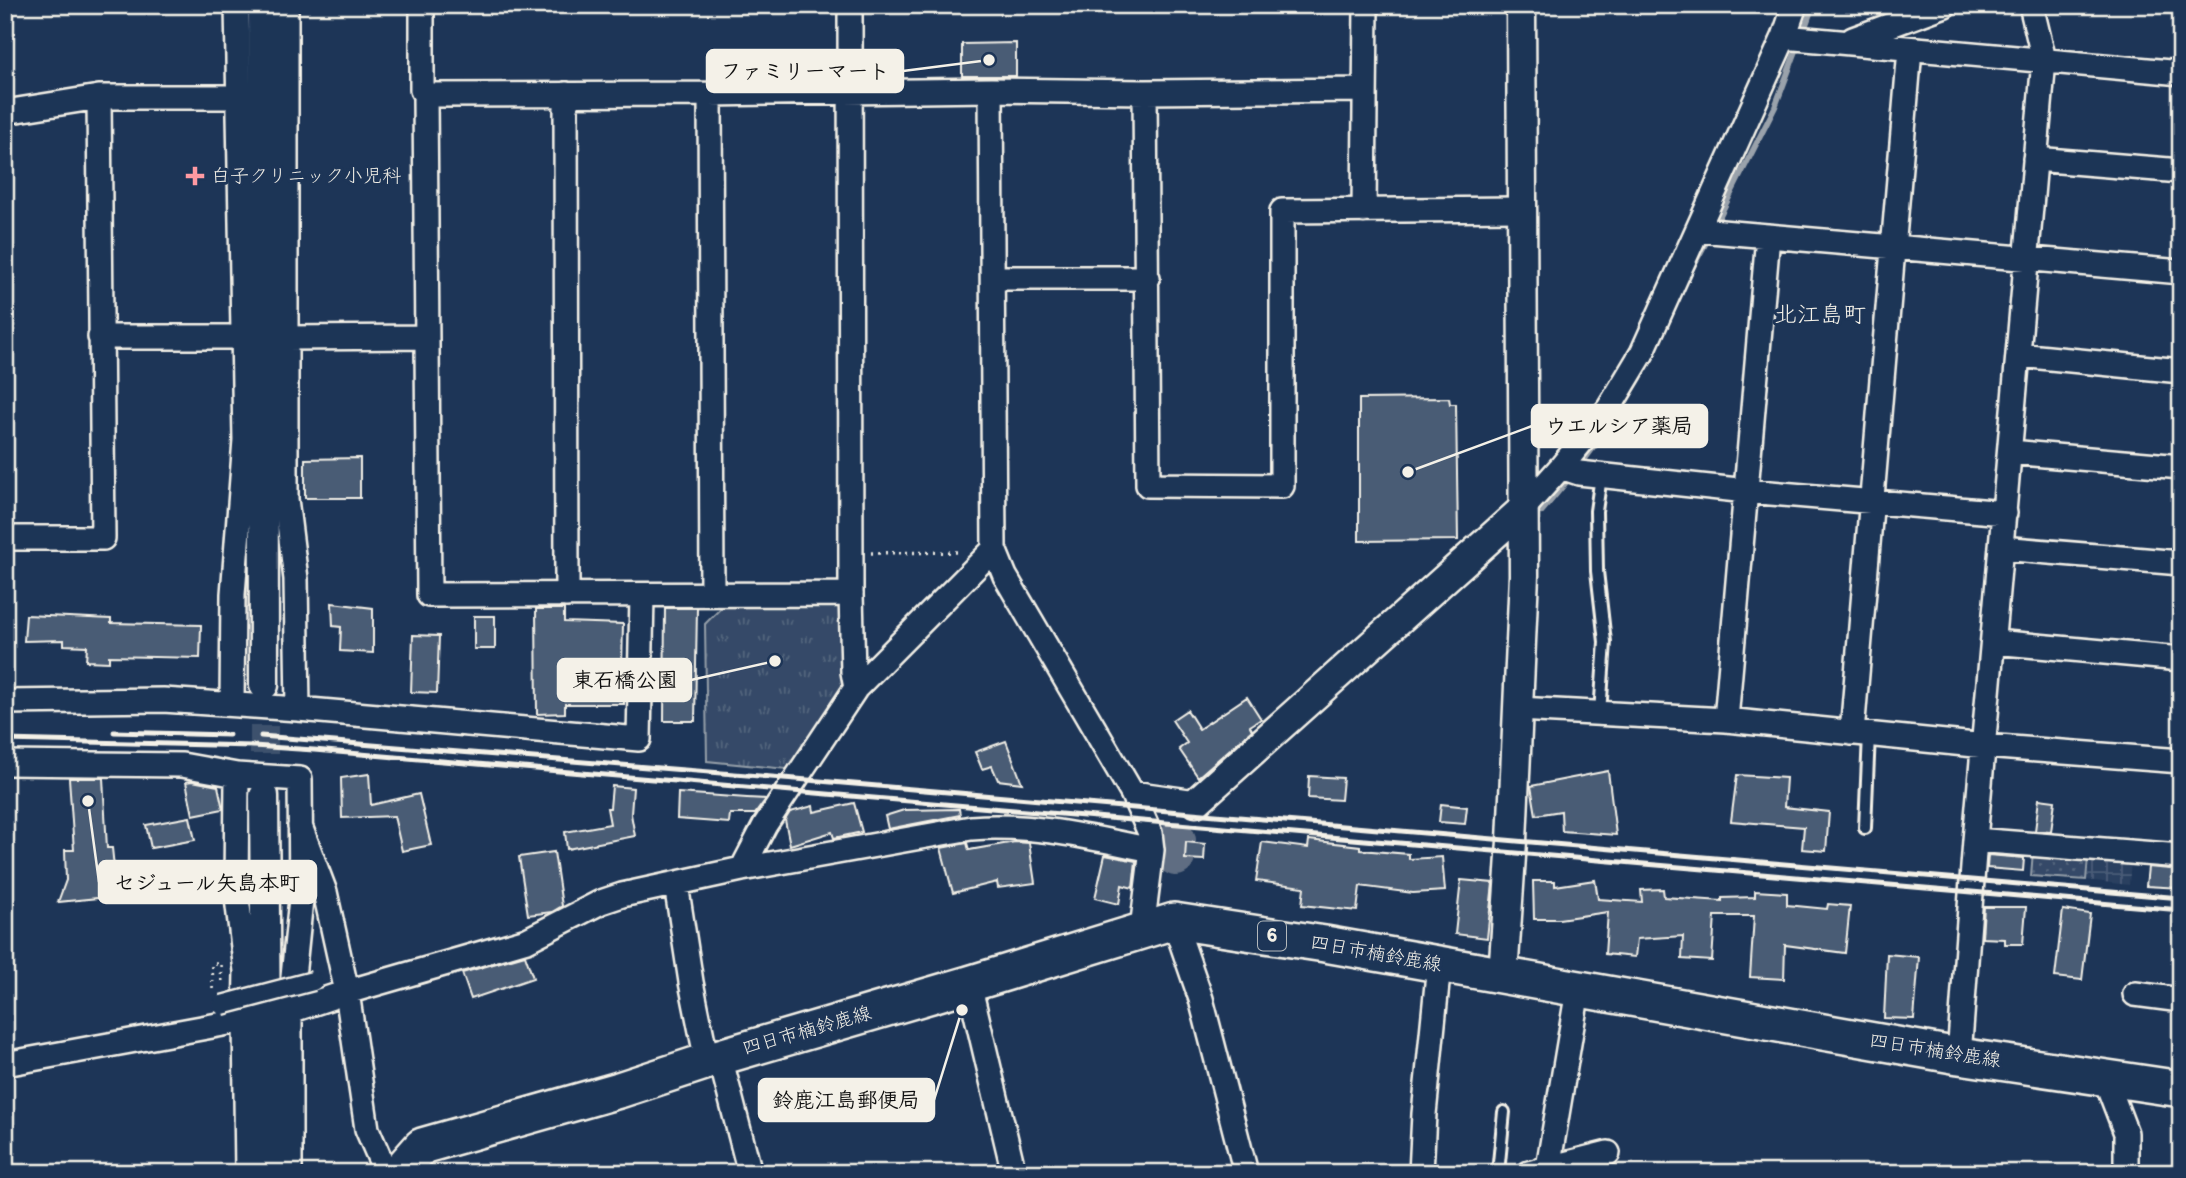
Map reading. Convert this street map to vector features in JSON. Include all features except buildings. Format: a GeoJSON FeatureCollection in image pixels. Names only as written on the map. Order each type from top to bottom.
{"type":"FeatureCollection","features":[{"type":"Feature","properties":{"kind":"main road","name":"四日市楠鈴鹿線"},"geometry":{"type":"LineString","coordinates":[[398,1173],[422,1146],[619,1090],[1158,925],[1439,964],[1959,1056],[2181,1089]]}},
{"type":"Feature","properties":{"kind":"street"},"geometry":{"type":"LineString","coordinates":[[232,703],[233,594],[245,440],[237,5]]}},
{"type":"Feature","properties":{"kind":"street"},"geometry":{"type":"LineString","coordinates":[[262,5],[264,685]]}},
{"type":"Feature","properties":{"kind":"street"},"geometry":{"type":"LineString","coordinates":[[286,5],[286,499],[296,579],[298,709]]}},
{"type":"Feature","properties":{"kind":"street"},"geometry":{"type":"LineString","coordinates":[[422,5],[429,595],[851,594]]}},
{"type":"Feature","properties":{"kind":"street"},"geometry":{"type":"LineString","coordinates":[[850,5],[851,594],[853,672],[856,688]]}},
{"type":"Feature","properties":{"kind":"street"},"geometry":{"type":"LineString","coordinates":[[1364,211],[1366,5]]}},
{"type":"Feature","properties":{"kind":"street"},"geometry":{"type":"LineString","coordinates":[[1503,976],[1524,575],[1521,5]]}},
{"type":"Feature","properties":{"kind":"street"},"geometry":{"type":"LineString","coordinates":[[1132,793],[1196,802],[1524,508],[1578,471],[1609,408],[1642,353],[1699,230],[1795,38],[1795,5]]}},
{"type":"Feature","properties":{"kind":"street"},"geometry":{"type":"LineString","coordinates":[[1846,42],[1945,5]]}},
{"type":"Feature","properties":{"kind":"street"},"geometry":{"type":"LineString","coordinates":[[1959,1056],[1975,839],[2044,60],[2031,5]]}},
{"type":"Feature","properties":{"kind":"street"},"geometry":{"type":"LineString","coordinates":[[1795,38],[2181,73]]}},
{"type":"Feature","properties":{"kind":"street"},"geometry":{"type":"LineString","coordinates":[[1860,734],[1871,502],[1910,49]]}},
{"type":"Feature","properties":{"kind":"street"},"geometry":{"type":"LineString","coordinates":[[991,90],[993,550],[1004,576],[1132,793],[1150,833],[1158,925],[1201,999],[1246,1173]]}},
{"type":"Feature","properties":{"kind":"street"},"geometry":{"type":"LineString","coordinates":[[425,95],[1365,90]]}},
{"type":"Feature","properties":{"kind":"street"},"geometry":{"type":"LineString","coordinates":[[1145,92],[1148,485],[1282,486],[1282,211],[1521,209]]}},
{"type":"Feature","properties":{"kind":"street"},"geometry":{"type":"LineString","coordinates":[[566,94],[567,595]]}},
{"type":"Feature","properties":{"kind":"street"},"geometry":{"type":"LineString","coordinates":[[709,94],[712,594]]}},
{"type":"Feature","properties":{"kind":"street"},"geometry":{"type":"LineString","coordinates":[[5,112],[99,97],[229,97]]}},
{"type":"Feature","properties":{"kind":"street"},"geometry":{"type":"LineString","coordinates":[[5,538],[103,538],[99,97]]}},
{"type":"Feature","properties":{"kind":"street"},"geometry":{"type":"LineString","coordinates":[[2035,159],[2181,171]]}},
{"type":"Feature","properties":{"kind":"street"},"geometry":{"type":"LineString","coordinates":[[1699,230],[2181,272]]}},
{"type":"Feature","properties":{"kind":"street"},"geometry":{"type":"LineString","coordinates":[[1726,720],[1769,236]]}},
{"type":"Feature","properties":{"kind":"street"},"geometry":{"type":"LineString","coordinates":[[993,278],[1148,278]]}},
{"type":"Feature","properties":{"kind":"street"},"geometry":{"type":"LineString","coordinates":[[100,337],[229,337]]}},
{"type":"Feature","properties":{"kind":"street"},"geometry":{"type":"LineString","coordinates":[[286,338],[426,337]]}},
{"type":"Feature","properties":{"kind":"street"},"geometry":{"type":"LineString","coordinates":[[2019,355],[2181,371]]}},
{"type":"Feature","properties":{"kind":"street"},"geometry":{"type":"LineString","coordinates":[[2010,452],[2181,467]]}},
{"type":"Feature","properties":{"kind":"street"},"geometry":{"type":"LineString","coordinates":[[1578,471],[1746,491],[2005,513]]}},
{"type":"Feature","properties":{"kind":"street"},"geometry":{"type":"LineString","coordinates":[[2001,548],[2181,563]]}},
{"type":"Feature","properties":{"kind":"street"},"geometry":{"type":"LineString","coordinates":[[742,869],[765,825],[856,688],[993,550]]}},
{"type":"Feature","properties":{"kind":"street"},"geometry":{"type":"LineString","coordinates":[[5,702],[232,703],[639,739],[642,596]]}},
{"type":"Feature","properties":{"kind":"street"},"geometry":{"type":"LineString","coordinates":[[1994,642],[2181,659]]}},
{"type":"Feature","properties":{"kind":"street"},"geometry":{"type":"LineString","coordinates":[[1518,709],[1726,720],[1985,746],[2181,761]]}},
{"type":"Feature","properties":{"kind":"street"},"geometry":{"type":"LineString","coordinates":[[5,763],[182,765],[237,775],[300,779],[301,899],[290,1011],[290,1173]]}},
{"type":"Feature","properties":{"kind":"street"},"geometry":{"type":"LineString","coordinates":[[237,775],[236,890],[246,971],[247,1173]]}},
{"type":"Feature","properties":{"kind":"street"},"geometry":{"type":"LineString","coordinates":[[264,796],[267,1173]]}},
{"type":"Feature","properties":{"kind":"street"},"geometry":{"type":"LineString","coordinates":[[290,1011],[527,940],[601,902],[622,895],[742,869],[994,826],[1060,831],[1152,850]]}},
{"type":"Feature","properties":{"kind":"street"},"geometry":{"type":"LineString","coordinates":[[300,827],[325,892],[347,992],[368,1129],[386,1173]]}},
{"type":"Feature","properties":{"kind":"street"},"geometry":{"type":"LineString","coordinates":[[1975,839],[2181,856]]}},
{"type":"Feature","properties":{"kind":"street"},"geometry":{"type":"LineString","coordinates":[[676,884],[691,982],[750,1173]]}},
{"type":"Feature","properties":{"kind":"street"},"geometry":{"type":"LineString","coordinates":[[1421,1173],[1439,964]]}},
{"type":"Feature","properties":{"kind":"street"},"geometry":{"type":"LineString","coordinates":[[217,1002],[313,981]]}},
{"type":"Feature","properties":{"kind":"street"},"geometry":{"type":"LineString","coordinates":[[969,984],[1013,1169]]}},
{"type":"Feature","properties":{"kind":"street"},"geometry":{"type":"LineString","coordinates":[[1578,990],[1538,1170],[1608,1153]]}},
{"type":"Feature","properties":{"kind":"street"},"geometry":{"type":"LineString","coordinates":[[2135,994],[2181,1000]]}},
{"type":"Feature","properties":{"kind":"street"},"geometry":{"type":"LineString","coordinates":[[5,1065],[245,1020]]}},
{"type":"Feature","properties":{"kind":"street"},"geometry":{"type":"LineString","coordinates":[[2105,1078],[2126,1133],[2126,1173]]}},
{"type":"Feature","properties":{"kind":"lane"},"geometry":{"type":"LineString","coordinates":[[1578,471],[1596,511],[1597,571],[1605,642],[1600,713]]}},
{"type":"Feature","properties":{"kind":"lane"},"geometry":{"type":"LineString","coordinates":[[1860,734],[1865,828]]}},
{"type":"Feature","properties":{"kind":"lane"},"geometry":{"type":"LineString","coordinates":[[1498,1173],[1504,1112]]}},
{"type":"Feature","properties":{"kind":"path"},"geometry":{"type":"LineString","coordinates":[[852,554],[993,550]]}},
{"type":"Feature","properties":{"kind":"path"},"geometry":{"type":"LineString","coordinates":[[212,964],[221,964],[217,1002],[212,964]]}},
{"type":"Feature","properties":{"kind":"shaded area"},"geometry":{"type":"Polygon","coordinates":[[[2088,858],[2131,861],[2129,885],[2086,880],[2088,858]]]}},
{"type":"Feature","properties":{"kind":"green space"},"geometry":{"type":"Polygon","coordinates":[[[837,602],[844,610],[844,698],[797,770],[707,761],[705,624],[725,604],[837,602]]]}},
{"type":"Feature","properties":{"kind":"green space"},"geometry":{"type":"Polygon","coordinates":[[[2033,851],[2088,858],[2086,880],[2031,876],[2033,851]]]}},
{"type":"Feature","properties":{"kind":"waterway"},"geometry":{"type":"LineString","coordinates":[[1803,33],[1813,5]]}},
{"type":"Feature","properties":{"kind":"waterway"},"geometry":{"type":"LineString","coordinates":[[1714,227],[1775,107],[1799,43]]}},
{"type":"Feature","properties":{"kind":"waterway"},"geometry":{"type":"LineString","coordinates":[[1691,270],[1709,237]]}},
{"type":"Feature","properties":{"kind":"waterway"},"geometry":{"type":"LineString","coordinates":[[1622,408],[1640,378]]}},
{"type":"Feature","properties":{"kind":"waterway"},"geometry":{"type":"LineString","coordinates":[[1579,467],[1610,425]]}},
{"type":"Feature","properties":{"kind":"waterway"},"geometry":{"type":"LineString","coordinates":[[1541,512],[1572,475]]}},
{"type":"Feature","properties":{"kind":"waterway"},"geometry":{"type":"LineString","coordinates":[[1176,857],[1173,847],[1177,840]]}},
{"type":"Feature","properties":{"kind":"tunnel"},"geometry":{"type":"LineString","coordinates":[[264,685],[264,796]]}},
{"type":"Feature","properties":{"kind":"railway"},"geometry":{"type":"LineString","coordinates":[[114,732],[229,735]]}},
{"type":"Feature","properties":{"kind":"railway"},"geometry":{"type":"LineString","coordinates":[[261,736],[796,779],[2181,898]]}},
{"type":"Feature","properties":{"kind":"railway"},"geometry":{"type":"LineString","coordinates":[[5,740],[314,750],[2181,910]]}},
{"type":"Feature","properties":{"kind":"place","name":"ファミリーマート"},"geometry":{"type":"Point","coordinates":[989,60]}},
{"type":"Feature","properties":{"kind":"place","name":"白子クリニック小児科"},"geometry":{"type":"Point","coordinates":[195,176]}},
{"type":"Feature","properties":{"kind":"place","name":"ウエルシア薬局"},"geometry":{"type":"Point","coordinates":[1408,472]}},
{"type":"Feature","properties":{"kind":"place","name":"東石橋公園"},"geometry":{"type":"Point","coordinates":[775,661]}},
{"type":"Feature","properties":{"kind":"place","name":"セジュール矢島本町"},"geometry":{"type":"Point","coordinates":[88,801]}},
{"type":"Feature","properties":{"kind":"place","name":"鈴鹿江島郵便局"},"geometry":{"type":"Point","coordinates":[962,1010]}},
{"type":"Feature","properties":{"kind":"district","name":"北江島町"},"geometry":{"type":"Point","coordinates":[1820,315]}}]}
